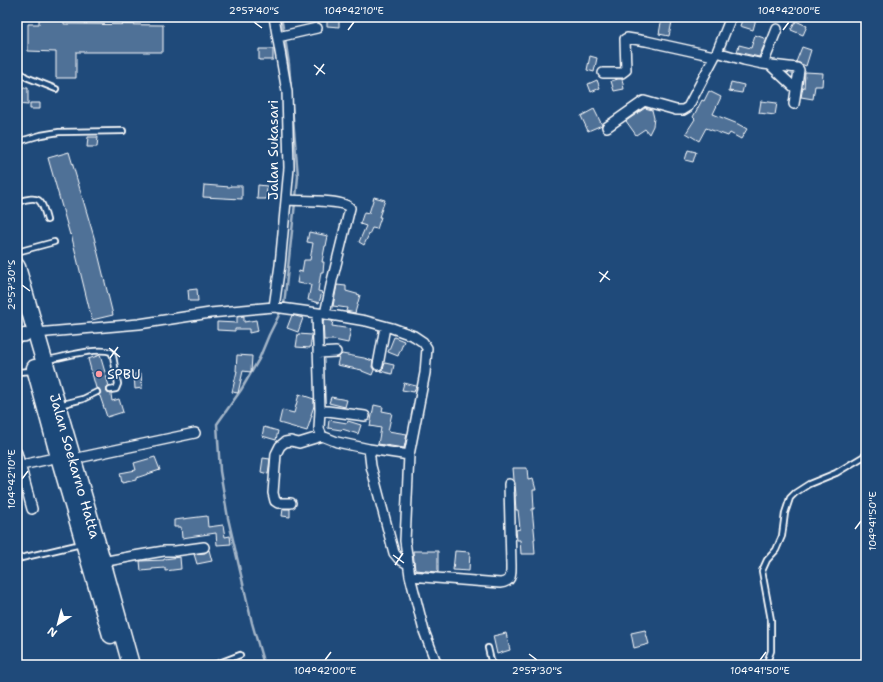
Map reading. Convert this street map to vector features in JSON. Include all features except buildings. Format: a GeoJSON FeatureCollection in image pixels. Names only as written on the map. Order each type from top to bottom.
{"type":"FeatureCollection","features":[{"type":"Feature","properties":{"kind":"highway","name":"Jalan Soekarno Hatta"},"geometry":{"type":"LineString","coordinates":[[17,267],[29,335]]}},
{"type":"Feature","properties":{"kind":"highway","name":"Jalan Soekarno Hatta"},"geometry":{"type":"LineString","coordinates":[[17,306],[40,366],[85,543],[120,665]]}},
{"type":"Feature","properties":{"kind":"highway","name":"Jalan Soekarno Hatta"},"geometry":{"type":"LineString","coordinates":[[40,366],[58,405],[64,459],[105,562],[131,665]]}},
{"type":"Feature","properties":{"kind":"street","name":"Jalan Sukasari"},"geometry":{"type":"LineString","coordinates":[[274,17],[279,37],[287,92],[289,168],[289,200],[276,307]]}},
{"type":"Feature","properties":{"kind":"street"},"geometry":{"type":"LineString","coordinates":[[607,127],[644,101],[676,110],[683,110],[688,107],[716,54],[731,17]]}},
{"type":"Feature","properties":{"kind":"street"},"geometry":{"type":"LineString","coordinates":[[279,37],[317,28]]}},
{"type":"Feature","properties":{"kind":"street"},"geometry":{"type":"LineString","coordinates":[[766,65],[777,29]]}},
{"type":"Feature","properties":{"kind":"street"},"geometry":{"type":"LineString","coordinates":[[603,73],[622,72],[626,70],[625,39],[646,41],[766,65],[797,68],[799,70],[794,104]]}},
{"type":"Feature","properties":{"kind":"street"},"geometry":{"type":"LineString","coordinates":[[766,65],[796,89]]}},
{"type":"Feature","properties":{"kind":"street"},"geometry":{"type":"LineString","coordinates":[[289,200],[333,202],[348,205],[350,208],[332,281],[321,313],[318,353],[320,410],[319,430],[322,436]]}},
{"type":"Feature","properties":{"kind":"street"},"geometry":{"type":"LineString","coordinates":[[29,335],[139,324],[210,313],[276,307],[366,321],[414,336],[423,342],[427,348],[409,455],[405,541],[410,576],[424,630],[436,665]]}},
{"type":"Feature","properties":{"kind":"street"},"geometry":{"type":"LineString","coordinates":[[378,365],[385,327]]}},
{"type":"Feature","properties":{"kind":"street"},"geometry":{"type":"LineString","coordinates":[[318,353],[336,352]]}},
{"type":"Feature","properties":{"kind":"street"},"geometry":{"type":"LineString","coordinates":[[320,410],[365,416]]}},
{"type":"Feature","properties":{"kind":"street"},"geometry":{"type":"LineString","coordinates":[[21,465],[106,452],[195,433]]}},
{"type":"Feature","properties":{"kind":"street"},"geometry":{"type":"LineString","coordinates":[[290,503],[278,503],[274,499],[273,493],[275,461],[280,446],[285,442],[291,441],[300,443],[322,436],[337,442],[369,449],[409,455]]}},
{"type":"Feature","properties":{"kind":"street"},"geometry":{"type":"LineString","coordinates":[[369,449],[394,553],[399,559],[408,564]]}},
{"type":"Feature","properties":{"kind":"street"},"geometry":{"type":"LineString","coordinates":[[17,453],[32,509]]}},
{"type":"Feature","properties":{"kind":"street"},"geometry":{"type":"LineString","coordinates":[[410,576],[506,583],[510,579],[512,572],[509,484]]}},
{"type":"Feature","properties":{"kind":"street"},"geometry":{"type":"LineString","coordinates":[[105,562],[164,551],[204,547]]}},
{"type":"Feature","properties":{"kind":"lane"},"geometry":{"type":"LineString","coordinates":[[17,70],[26,77],[56,90]]}},
{"type":"Feature","properties":{"kind":"lane"},"geometry":{"type":"LineString","coordinates":[[17,142],[41,135],[60,132],[123,131]]}},
{"type":"Feature","properties":{"kind":"lane"},"geometry":{"type":"LineString","coordinates":[[17,202],[33,198],[38,199],[42,202],[47,220]]}},
{"type":"Feature","properties":{"kind":"lane"},"geometry":{"type":"LineString","coordinates":[[17,252],[54,242]]}},
{"type":"Feature","properties":{"kind":"lane"},"geometry":{"type":"LineString","coordinates":[[17,372],[40,366],[70,355],[102,350],[111,352],[113,356],[118,384],[116,389],[110,390]]}},
{"type":"Feature","properties":{"kind":"lane"},"geometry":{"type":"LineString","coordinates":[[58,405],[83,399],[98,392]]}},
{"type":"Feature","properties":{"kind":"lane"},"geometry":{"type":"LineString","coordinates":[[766,665],[771,651],[771,620],[762,571],[767,560],[776,550],[782,536],[785,513],[790,498],[809,484],[836,473],[866,455]]}},
{"type":"Feature","properties":{"kind":"lane"},"geometry":{"type":"LineString","coordinates":[[17,559],[85,543]]}},
{"type":"Feature","properties":{"kind":"lane"},"geometry":{"type":"LineString","coordinates":[[488,648],[492,665]]}},
{"type":"Feature","properties":{"kind":"lane"},"geometry":{"type":"LineString","coordinates":[[214,665],[240,655]]}},
{"type":"Feature","properties":{"kind":"waterway"},"geometry":{"type":"LineString","coordinates":[[281,17],[284,33]]}},
{"type":"Feature","properties":{"kind":"waterway"},"geometry":{"type":"LineString","coordinates":[[285,38],[291,90]]}},
{"type":"Feature","properties":{"kind":"waterway"},"geometry":{"type":"LineString","coordinates":[[291,95],[298,176],[296,198]]}},
{"type":"Feature","properties":{"kind":"waterway"},"geometry":{"type":"LineString","coordinates":[[264,665],[252,623],[228,518],[220,471],[217,424],[241,390],[259,359],[284,305],[295,203]]}},
{"type":"Feature","properties":{"kind":"waterway"},"geometry":{"type":"LineString","coordinates":[[17,242],[23,263]]}},
{"type":"Feature","properties":{"kind":"place","name":"SPBU"},"geometry":{"type":"Point","coordinates":[99,374]}}]}
